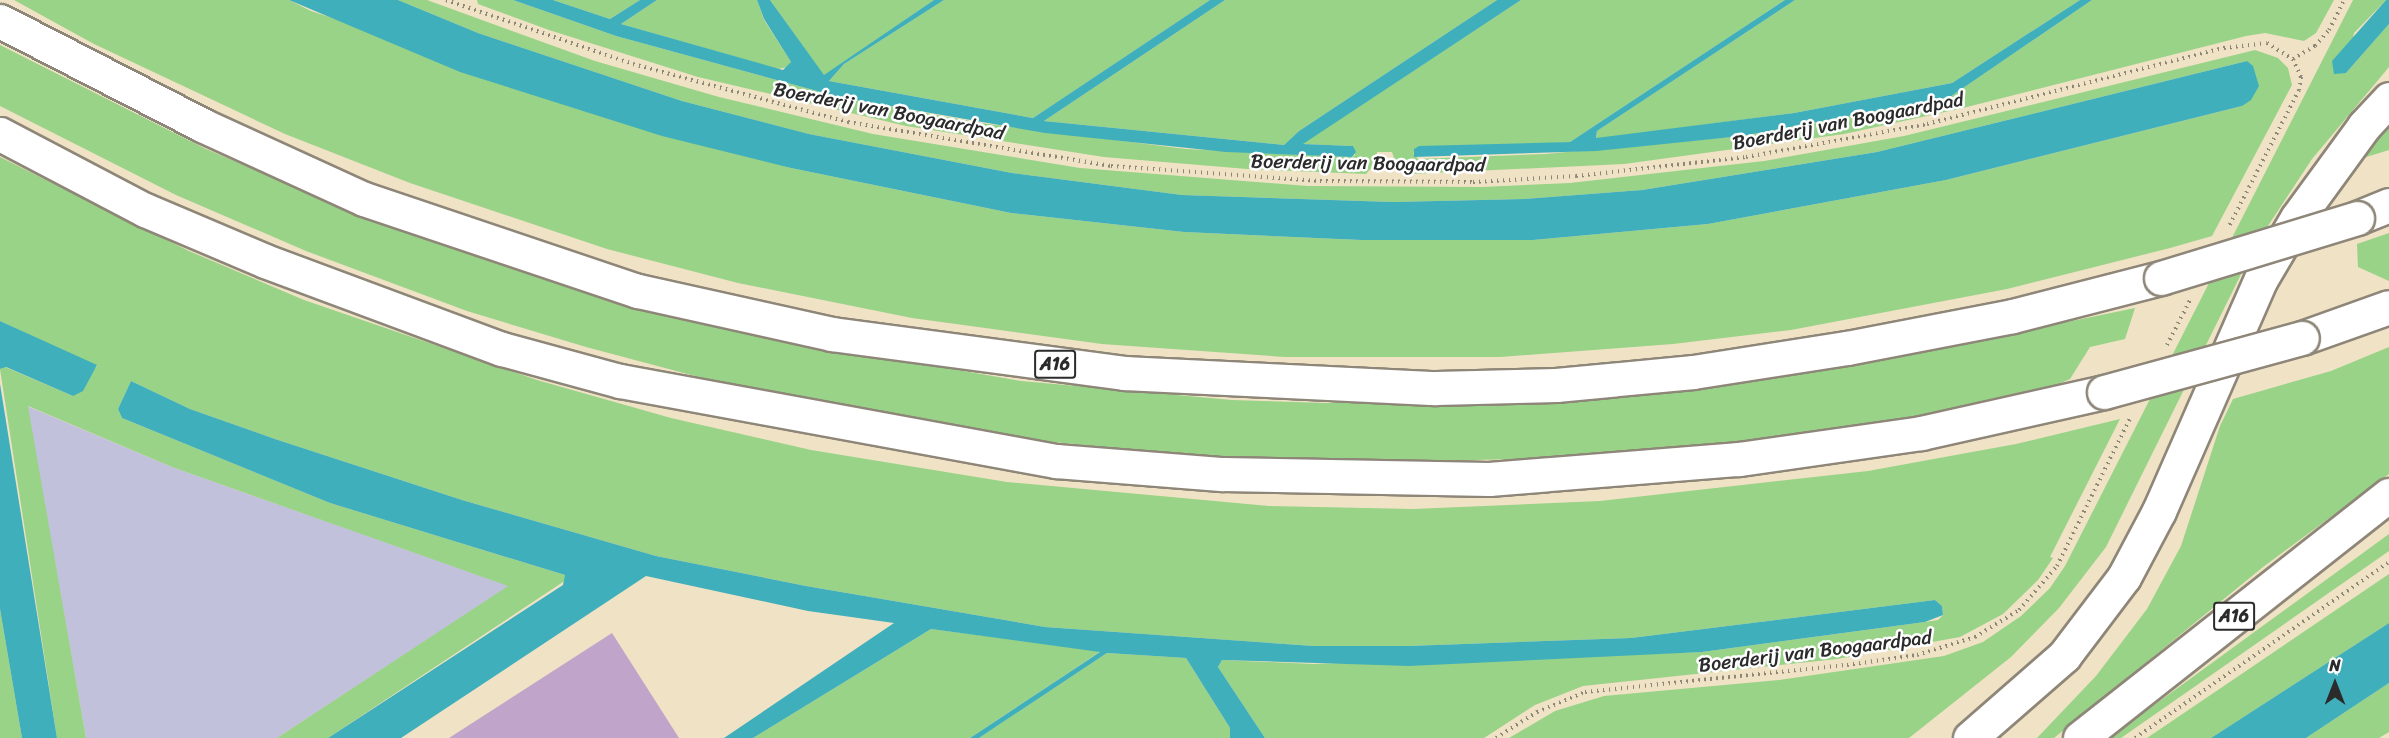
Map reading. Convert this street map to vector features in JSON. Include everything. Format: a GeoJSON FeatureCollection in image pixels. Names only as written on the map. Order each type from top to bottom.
{"type":"FeatureCollection","features":[{"type":"Feature","properties":{"kind":"highway","name":"A16"},"geometry":{"type":"LineString","coordinates":[[0,21],[202,126],[364,199],[638,291],[832,334],[1124,374],[1436,388],[1590,382],[1693,372],[1847,348],[2013,316],[2162,278],[2357,218],[2389,205]]}},
{"type":"Feature","properties":{"kind":"highway"},"geometry":{"type":"LineString","coordinates":[[1970,738],[2064,656],[2124,578],[2159,511],[2261,279],[2297,218],[2364,126],[2389,99]]}},
{"type":"Feature","properties":{"kind":"highway"},"geometry":{"type":"LineString","coordinates":[[0,135],[145,210],[369,303],[502,348],[620,381],[1056,461],[1223,474],[1489,479],[1739,459],[1921,434],[2104,392],[2302,338],[2389,307]]}},
{"type":"Feature","properties":{"kind":"highway","name":"A16"},"geometry":{"type":"LineString","coordinates":[[2080,738],[2389,495]]}},
{"type":"Feature","properties":{"kind":"path","name":"Boerderij van Boogaardpad"},"geometry":{"type":"LineString","coordinates":[[446,0],[643,67],[848,122],[1112,166],[1320,181],[1473,182],[1678,166],[1804,148],[1927,124],[2251,42],[2267,43],[2293,59]]}},
{"type":"Feature","properties":{"kind":"path"},"geometry":{"type":"LineString","coordinates":[[2225,234],[2298,90],[2301,77],[2293,59],[2315,46],[2329,30],[2344,0]]}},
{"type":"Feature","properties":{"kind":"path"},"geometry":{"type":"LineString","coordinates":[[2166,348],[2192,296]]}},
{"type":"Feature","properties":{"kind":"path","name":"Boerderij van Boogaardpad"},"geometry":{"type":"LineString","coordinates":[[1496,738],[1537,712],[1585,692],[1847,665],[1917,655],[1975,638],[2019,610],[2057,566],[2133,411]]}},
{"type":"Feature","properties":{"kind":"path"},"geometry":{"type":"LineString","coordinates":[[2135,738],[2389,562]]}},
{"type":"Feature","properties":{"kind":"shaded area"},"geometry":{"type":"Polygon","coordinates":[[[27,406],[172,467],[509,586],[277,738],[86,738],[27,406]]]}},
{"type":"Feature","properties":{"kind":"green space"},"geometry":{"type":"Polygon","coordinates":[[[14,0],[289,0],[311,11],[791,168],[1011,213],[1184,232],[1361,240],[1533,240],[1708,224],[1946,180],[2242,106],[2254,72],[2247,61],[1877,152],[1642,190],[1524,199],[1393,202],[1182,195],[1012,173],[809,134],[682,101],[478,33],[398,0],[427,0],[595,61],[719,97],[873,134],[1080,168],[1308,186],[1482,187],[1570,183],[1764,161],[1904,136],[2255,50],[2278,58],[2288,68],[2292,85],[2212,236],[2170,248],[2007,289],[1791,330],[1673,344],[1500,357],[1285,357],[1102,344],[912,318],[738,283],[607,249],[410,183],[285,134],[94,44],[14,0]]]}},
{"type":"Feature","properties":{"kind":"green space"},"geometry":{"type":"Polygon","coordinates":[[[477,0],[513,0],[616,36],[839,97],[981,123],[1186,149],[1352,157],[1355,155],[1353,146],[1302,144],[1521,0],[1785,0],[1570,142],[1413,153],[1418,159],[1545,154],[1742,136],[1950,97],[2092,0],[2334,0],[2316,33],[2304,41],[2265,33],[2246,36],[1963,108],[1844,134],[1624,164],[1410,174],[1398,170],[1392,152],[1377,152],[1376,163],[1366,174],[1247,169],[1104,157],[906,126],[698,77],[549,30],[478,4],[477,0]]]}},
{"type":"Feature","properties":{"kind":"green space"},"geometry":{"type":"Polygon","coordinates":[[[553,0],[640,0],[610,19],[553,0]]]}},
{"type":"Feature","properties":{"kind":"green space"},"geometry":{"type":"Polygon","coordinates":[[[657,0],[757,0],[764,20],[791,62],[788,67],[778,69],[621,24],[657,0]]]}},
{"type":"Feature","properties":{"kind":"green space"},"geometry":{"type":"Polygon","coordinates":[[[770,0],[934,0],[824,76],[770,0]]]}},
{"type":"Feature","properties":{"kind":"green space"},"geometry":{"type":"Polygon","coordinates":[[[944,0],[1210,0],[1033,118],[829,81],[844,64],[944,0]]]}},
{"type":"Feature","properties":{"kind":"green space"},"geometry":{"type":"Polygon","coordinates":[[[1225,0],[1497,0],[1299,131],[1284,145],[1044,121],[1225,0]]]}},
{"type":"Feature","properties":{"kind":"green space"},"geometry":{"type":"Polygon","coordinates":[[[1795,0],[2080,0],[1952,83],[1794,113],[1596,139],[1597,131],[1795,0]]]}},
{"type":"Feature","properties":{"kind":"green space"},"geometry":{"type":"Polygon","coordinates":[[[2353,0],[2386,0],[2354,33],[2346,73],[2389,24],[2389,67],[2312,159],[2256,244],[2106,547],[2059,608],[2011,657],[1909,738],[1509,738],[1555,711],[1604,696],[1779,680],[1944,656],[1983,642],[2021,616],[2050,588],[2065,566],[2353,0]]]}},
{"type":"Feature","properties":{"kind":"green space"},"geometry":{"type":"Polygon","coordinates":[[[0,45],[206,149],[335,204],[448,245],[575,287],[786,340],[1021,381],[1232,400],[1326,403],[1486,402],[1655,391],[1877,361],[2135,308],[2125,339],[2090,347],[2070,379],[2045,390],[1922,416],[1719,446],[1605,457],[1351,463],[1184,455],[1043,441],[940,427],[744,389],[586,347],[467,311],[306,251],[176,195],[0,106],[0,45]]]}},
{"type":"Feature","properties":{"kind":"green space"},"geometry":{"type":"Polygon","coordinates":[[[2389,126],[2389,150],[2363,158],[2389,126]]]}},
{"type":"Feature","properties":{"kind":"green space"},"geometry":{"type":"Polygon","coordinates":[[[0,157],[189,251],[304,300],[537,380],[671,418],[811,450],[1007,482],[1269,506],[1413,509],[1600,501],[1868,471],[2016,444],[2120,419],[2050,557],[2053,558],[2038,580],[2003,614],[1960,637],[1837,659],[1583,686],[1535,705],[1484,738],[1265,738],[1218,667],[1222,660],[1313,664],[1702,652],[1938,620],[1943,615],[1942,606],[1935,600],[1631,638],[1408,646],[1314,646],[1045,627],[806,586],[656,556],[462,500],[275,439],[190,409],[131,381],[118,409],[122,418],[330,503],[565,575],[566,580],[328,738],[277,738],[508,586],[172,467],[28,406],[86,738],[57,738],[0,369],[5,367],[73,396],[97,366],[0,321],[0,157]]]}},
{"type":"Feature","properties":{"kind":"green space"},"geometry":{"type":"Polygon","coordinates":[[[2389,233],[2389,281],[2358,267],[2357,244],[2389,233]]]}},
{"type":"Feature","properties":{"kind":"green space"},"geometry":{"type":"Polygon","coordinates":[[[2389,347],[2389,474],[2263,567],[2054,738],[2037,738],[2096,676],[2147,609],[2181,546],[2220,426],[2233,399],[2331,371],[2389,347]]]}},
{"type":"Feature","properties":{"kind":"green space"},"geometry":{"type":"Polygon","coordinates":[[[2389,534],[2389,551],[2121,738],[2109,738],[2389,534]]]}},
{"type":"Feature","properties":{"kind":"green space"},"geometry":{"type":"Polygon","coordinates":[[[2389,574],[2389,623],[2211,738],[2147,738],[2389,574]]]}},
{"type":"Feature","properties":{"kind":"green space"},"geometry":{"type":"Polygon","coordinates":[[[0,609],[22,738],[0,738],[0,609]]]}},
{"type":"Feature","properties":{"kind":"green space"},"geometry":{"type":"Polygon","coordinates":[[[931,629],[1101,651],[970,738],[753,738],[931,629]]]}},
{"type":"Feature","properties":{"kind":"green space"},"geometry":{"type":"Polygon","coordinates":[[[1107,653],[1186,658],[1230,728],[1230,738],[979,738],[1107,653]]]}},
{"type":"Feature","properties":{"kind":"green space"},"geometry":{"type":"Polygon","coordinates":[[[2389,683],[2389,732],[2379,738],[2306,738],[2389,683]]]}},
{"type":"Feature","properties":{"kind":"water"},"geometry":{"type":"Polygon","coordinates":[[[289,0],[398,0],[478,33],[682,101],[809,134],[1012,173],[1182,195],[1393,202],[1524,199],[1642,190],[1877,152],[2247,61],[2253,66],[2259,86],[2251,100],[2242,106],[1946,180],[1708,224],[1533,240],[1361,240],[1184,232],[1011,213],[791,168],[662,136],[460,72],[289,0]]]}},
{"type":"Feature","properties":{"kind":"water"},"geometry":{"type":"Polygon","coordinates":[[[513,0],[553,0],[610,19],[640,0],[657,0],[621,24],[783,70],[791,62],[764,19],[757,0],[770,0],[824,75],[934,0],[944,0],[844,64],[829,81],[1033,118],[1210,0],[1225,0],[1044,121],[1284,145],[1299,131],[1497,0],[1521,0],[1303,144],[1353,146],[1356,152],[1352,157],[1226,152],[1045,133],[839,97],[616,36],[513,0]]]}},
{"type":"Feature","properties":{"kind":"water"},"geometry":{"type":"Polygon","coordinates":[[[1785,0],[1795,0],[1597,131],[1596,138],[1794,113],[1952,83],[2080,0],[2092,0],[1950,97],[1742,136],[1596,151],[1414,157],[1414,149],[1419,146],[1570,142],[1785,0]]]}},
{"type":"Feature","properties":{"kind":"water"},"geometry":{"type":"Polygon","coordinates":[[[2386,0],[2389,0],[2389,24],[2346,73],[2334,74],[2332,61],[2386,0]]]}},
{"type":"Feature","properties":{"kind":"water"},"geometry":{"type":"Polygon","coordinates":[[[0,321],[97,365],[83,391],[73,396],[6,367],[0,369],[0,321]]]}},
{"type":"Feature","properties":{"kind":"water"},"geometry":{"type":"Polygon","coordinates":[[[131,381],[190,409],[275,439],[462,500],[656,556],[806,586],[1045,627],[1314,646],[1408,646],[1631,638],[1935,600],[1942,606],[1943,615],[1925,622],[1702,652],[1409,666],[1222,660],[1218,667],[1265,738],[1230,738],[1230,728],[1186,658],[1107,653],[979,738],[970,738],[1100,652],[931,629],[753,738],[724,738],[894,623],[808,611],[646,576],[401,738],[328,738],[563,585],[565,575],[330,503],[122,418],[118,409],[131,381]]]}},
{"type":"Feature","properties":{"kind":"water"},"geometry":{"type":"Polygon","coordinates":[[[0,384],[57,738],[22,738],[0,609],[0,384]]]}},
{"type":"Feature","properties":{"kind":"water"},"geometry":{"type":"Polygon","coordinates":[[[2389,623],[2389,683],[2306,738],[2211,738],[2389,623]]]}},
{"type":"Feature","properties":{"kind":"building"},"geometry":{"type":"Polygon","coordinates":[[[612,633],[679,738],[449,738],[612,633]]]}}]}
